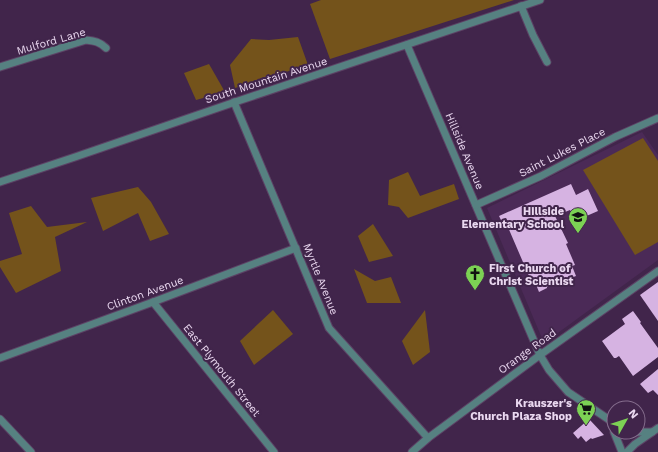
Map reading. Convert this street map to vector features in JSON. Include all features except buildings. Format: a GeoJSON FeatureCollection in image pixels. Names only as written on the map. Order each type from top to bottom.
{"type":"FeatureCollection","features":[{"type":"Feature","properties":{"kind":"street","name":"South Mountain Avenue"},"geometry":{"type":"LineString","coordinates":[[0,182],[540,0]]}},
{"type":"Feature","properties":{"kind":"street"},"geometry":{"type":"LineString","coordinates":[[521,6],[533,35],[547,62]]}},
{"type":"Feature","properties":{"kind":"street","name":"Mulford Lane"},"geometry":{"type":"LineString","coordinates":[[0,67],[86,40],[95,41],[102,44],[106,48]]}},
{"type":"Feature","properties":{"kind":"street","name":"Hillside Avenue"},"geometry":{"type":"LineString","coordinates":[[407,45],[540,355],[549,370],[568,392],[601,415]]}},
{"type":"Feature","properties":{"kind":"street","name":"Myrtle Avenue"},"geometry":{"type":"LineString","coordinates":[[234,102],[329,328],[428,438]]}},
{"type":"Feature","properties":{"kind":"street","name":"Saint Lukes Place"},"geometry":{"type":"LineString","coordinates":[[476,206],[541,176],[615,137],[658,118]]}},
{"type":"Feature","properties":{"kind":"street","name":"Clinton Avenue"},"geometry":{"type":"LineString","coordinates":[[0,358],[296,248]]}},
{"type":"Feature","properties":{"kind":"street","name":"Orange Road"},"geometry":{"type":"LineString","coordinates":[[412,452],[428,438],[540,355],[658,271]]}},
{"type":"Feature","properties":{"kind":"street","name":"East Plymouth Street"},"geometry":{"type":"LineString","coordinates":[[153,302],[274,452]]}},
{"type":"Feature","properties":{"kind":"street"},"geometry":{"type":"LineString","coordinates":[[601,415],[606,418]]}},
{"type":"Feature","properties":{"kind":"street"},"geometry":{"type":"LineString","coordinates":[[601,415],[606,422]]}},
{"type":"Feature","properties":{"kind":"street"},"geometry":{"type":"LineString","coordinates":[[0,419],[31,452]]}},
{"type":"Feature","properties":{"kind":"street"},"geometry":{"type":"LineString","coordinates":[[619,440],[624,448],[631,448],[657,429]]}},
{"type":"Feature","properties":{"kind":"street"},"geometry":{"type":"LineString","coordinates":[[646,433],[657,429]]}},
{"type":"Feature","properties":{"kind":"street"},"geometry":{"type":"LineString","coordinates":[[618,440],[622,452]]}},
{"type":"Feature","properties":{"kind":"shaded area"},"geometry":{"type":"Polygon","coordinates":[[[321,0],[514,0],[330,59],[310,4],[321,0]]]}},
{"type":"Feature","properties":{"kind":"shaded area"},"geometry":{"type":"Polygon","coordinates":[[[298,37],[308,65],[235,88],[230,65],[251,39],[269,40],[298,37]]]}},
{"type":"Feature","properties":{"kind":"shaded area"},"geometry":{"type":"Polygon","coordinates":[[[209,64],[225,92],[196,100],[184,73],[209,64]]]}},
{"type":"Feature","properties":{"kind":"shaded area","name":"Hillside Elementary School"},"geometry":{"type":"Polygon","coordinates":[[[642,132],[658,155],[658,260],[544,343],[487,208],[642,132]]]}},
{"type":"Feature","properties":{"kind":"shaded area"},"geometry":{"type":"Polygon","coordinates":[[[643,138],[658,161],[658,242],[635,255],[583,170],[643,138]]]}},
{"type":"Feature","properties":{"kind":"shaded area"},"geometry":{"type":"Polygon","coordinates":[[[408,172],[420,196],[454,184],[459,199],[408,218],[399,207],[388,205],[389,180],[408,172]]]}},
{"type":"Feature","properties":{"kind":"shaded area"},"geometry":{"type":"Polygon","coordinates":[[[138,187],[151,202],[169,234],[150,241],[138,213],[103,231],[91,198],[138,187]]]}},
{"type":"Feature","properties":{"kind":"shaded area"},"geometry":{"type":"Polygon","coordinates":[[[31,206],[47,227],[87,222],[55,237],[61,271],[16,293],[0,267],[0,261],[22,254],[9,213],[31,206]]]}},
{"type":"Feature","properties":{"kind":"shaded area"},"geometry":{"type":"Polygon","coordinates":[[[373,224],[393,256],[369,262],[358,236],[373,224]]]}},
{"type":"Feature","properties":{"kind":"shaded area"},"geometry":{"type":"Polygon","coordinates":[[[354,269],[375,281],[391,277],[401,303],[367,303],[354,269]]]}},
{"type":"Feature","properties":{"kind":"shaded area"},"geometry":{"type":"Polygon","coordinates":[[[273,310],[293,334],[254,365],[240,341],[273,310]]]}},
{"type":"Feature","properties":{"kind":"shaded area"},"geometry":{"type":"Polygon","coordinates":[[[425,310],[430,352],[413,365],[402,341],[425,310]]]}},
{"type":"Feature","properties":{"kind":"place","name":"Hillside Elementary School"},"geometry":{"type":"Point","coordinates":[578,234]}},
{"type":"Feature","properties":{"kind":"place","name":"First Church of Christ Scientist"},"geometry":{"type":"Point","coordinates":[475,291]}},
{"type":"Feature","properties":{"kind":"place","name":"Krauszer's Church Plaza Shop"},"geometry":{"type":"Point","coordinates":[586,426]}}]}
